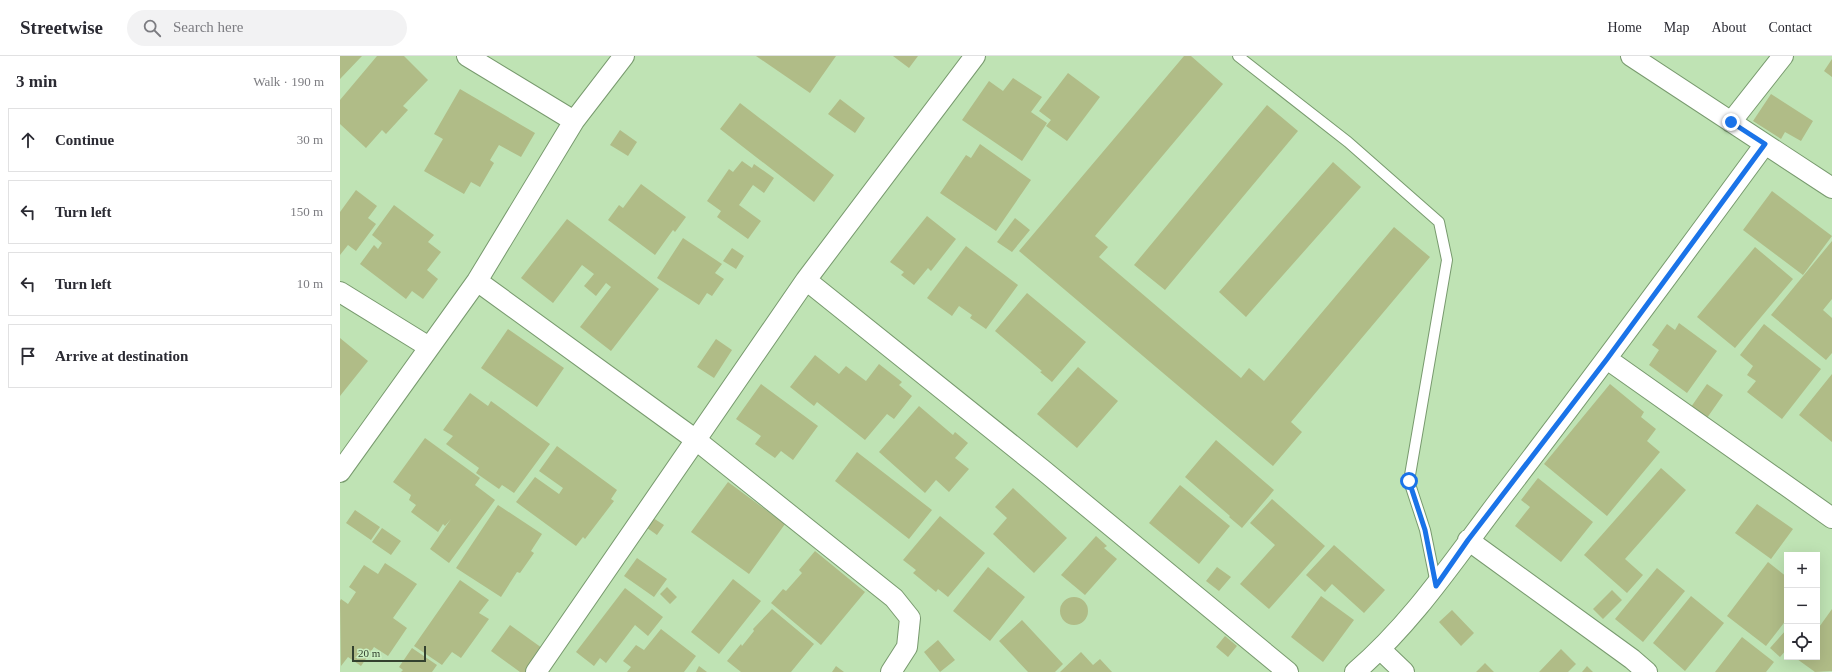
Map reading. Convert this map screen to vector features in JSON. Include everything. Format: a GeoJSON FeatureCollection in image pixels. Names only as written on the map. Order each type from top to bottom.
{"type":"FeatureCollection","features":[{"type":"Feature","properties":{"kind":"street"},"geometry":{"type":"LineString","coordinates":[[467,56],[574,122]]}},
{"type":"Feature","properties":{"kind":"street"},"geometry":{"type":"LineString","coordinates":[[340,472],[477,281],[574,122],[624,56]]}},
{"type":"Feature","properties":{"kind":"street"},"geometry":{"type":"LineString","coordinates":[[536,672],[806,280],[975,56]]}},
{"type":"Feature","properties":{"kind":"street"},"geometry":{"type":"LineString","coordinates":[[1631,56],[1832,188]]}},
{"type":"Feature","properties":{"kind":"street"},"geometry":{"type":"LineString","coordinates":[[1731,122],[1782,56]]}},
{"type":"Feature","properties":{"kind":"street"},"geometry":{"type":"LineString","coordinates":[[1356,672],[1381,650],[1436,586],[1468,540],[1607,359],[1765,144]]}},
{"type":"Feature","properties":{"kind":"street"},"geometry":{"type":"LineString","coordinates":[[806,280],[1043,470],[1288,672]]}},
{"type":"Feature","properties":{"kind":"street"},"geometry":{"type":"LineString","coordinates":[[477,281],[696,440],[894,598],[910,618],[907,648],[891,672]]}},
{"type":"Feature","properties":{"kind":"street"},"geometry":{"type":"LineString","coordinates":[[340,292],[429,347]]}},
{"type":"Feature","properties":{"kind":"street"},"geometry":{"type":"LineString","coordinates":[[1607,359],[1832,518]]}},
{"type":"Feature","properties":{"kind":"street"},"geometry":{"type":"LineString","coordinates":[[1468,540],[1632,659],[1647,672]]}},
{"type":"Feature","properties":{"kind":"street"},"geometry":{"type":"LineString","coordinates":[[1381,650],[1404,672]]}},
{"type":"Feature","properties":{"kind":"lane"},"geometry":{"type":"LineString","coordinates":[[1238,56],[1348,142],[1439,222],[1447,260],[1409,481],[1425,530],[1436,586]]}},
{"type":"Feature","properties":{"kind":"building"},"geometry":{"type":"Polygon","coordinates":[[[340,56],[362,56],[340,79],[340,56]]]}},
{"type":"Feature","properties":{"kind":"building"},"geometry":{"type":"Polygon","coordinates":[[[377,56],[404,56],[428,80],[403,106],[408,110],[386,134],[382,130],[366,148],[340,124],[340,100],[377,56]]]}},
{"type":"Feature","properties":{"kind":"building"},"geometry":{"type":"Polygon","coordinates":[[[756,56],[836,56],[810,93],[756,56]]]}},
{"type":"Feature","properties":{"kind":"building"},"geometry":{"type":"Polygon","coordinates":[[[893,56],[918,56],[909,68],[893,56]]]}},
{"type":"Feature","properties":{"kind":"building"},"geometry":{"type":"Polygon","coordinates":[[[1184,56],[1191,56],[1223,84],[1095,236],[1108,247],[1099,257],[1241,378],[1249,368],[1264,381],[1394,227],[1430,257],[1291,422],[1302,432],[1273,466],[1019,251],[1184,56]]]}},
{"type":"Feature","properties":{"kind":"building"},"geometry":{"type":"Polygon","coordinates":[[[1832,59],[1832,77],[1824,71],[1832,59]]]}},
{"type":"Feature","properties":{"kind":"building"},"geometry":{"type":"Polygon","coordinates":[[[1068,73],[1100,97],[1067,141],[1046,126],[1051,120],[1039,111],[1068,73]]]}},
{"type":"Feature","properties":{"kind":"building"},"geometry":{"type":"Polygon","coordinates":[[[1013,78],[1042,97],[1031,112],[1047,123],[1022,161],[962,120],[989,81],[1003,91],[1013,78]]]}},
{"type":"Feature","properties":{"kind":"building"},"geometry":{"type":"Polygon","coordinates":[[[460,89],[535,133],[521,157],[499,145],[490,160],[494,163],[480,187],[471,182],[464,194],[424,171],[443,139],[434,134],[460,89]]]}},
{"type":"Feature","properties":{"kind":"building"},"geometry":{"type":"Polygon","coordinates":[[[1771,94],[1813,121],[1801,141],[1785,132],[1781,139],[1753,121],[1771,94]]]}},
{"type":"Feature","properties":{"kind":"building"},"geometry":{"type":"Polygon","coordinates":[[[840,99],[865,118],[855,133],[828,114],[840,99]]]}},
{"type":"Feature","properties":{"kind":"building"},"geometry":{"type":"Polygon","coordinates":[[[740,103],[834,175],[814,202],[720,129],[740,103]]]}},
{"type":"Feature","properties":{"kind":"building"},"geometry":{"type":"Polygon","coordinates":[[[1267,105],[1298,131],[1165,290],[1134,265],[1267,105]]]}},
{"type":"Feature","properties":{"kind":"building"},"geometry":{"type":"Polygon","coordinates":[[[620,130],[637,142],[628,156],[610,145],[620,130]]]}},
{"type":"Feature","properties":{"kind":"building"},"geometry":{"type":"Polygon","coordinates":[[[980,144],[1031,180],[996,231],[940,193],[966,155],[971,158],[980,144]]]}},
{"type":"Feature","properties":{"kind":"building"},"geometry":{"type":"Polygon","coordinates":[[[742,161],[752,168],[754,164],[774,178],[764,193],[753,185],[739,205],[761,221],[748,239],[717,217],[721,211],[707,201],[729,169],[733,172],[742,161]]]}},
{"type":"Feature","properties":{"kind":"building"},"geometry":{"type":"Polygon","coordinates":[[[1333,162],[1361,187],[1246,317],[1219,292],[1333,162]]]}},
{"type":"Feature","properties":{"kind":"building"},"geometry":{"type":"Polygon","coordinates":[[[641,184],[686,217],[675,232],[673,230],[655,255],[608,220],[619,205],[623,208],[641,184]]]}},
{"type":"Feature","properties":{"kind":"building"},"geometry":{"type":"Polygon","coordinates":[[[356,190],[377,206],[368,218],[376,224],[356,251],[348,245],[340,255],[340,212],[356,190]]]}},
{"type":"Feature","properties":{"kind":"building"},"geometry":{"type":"Polygon","coordinates":[[[1772,191],[1832,236],[1803,275],[1743,230],[1772,191]]]}},
{"type":"Feature","properties":{"kind":"building"},"geometry":{"type":"Polygon","coordinates":[[[394,205],[434,235],[428,242],[441,252],[427,270],[438,279],[423,299],[412,291],[406,299],[360,264],[374,245],[378,249],[382,243],[372,235],[394,205]]]}},
{"type":"Feature","properties":{"kind":"building"},"geometry":{"type":"Polygon","coordinates":[[[927,216],[956,239],[931,271],[928,268],[914,285],[901,275],[904,272],[890,262],[927,216]]]}},
{"type":"Feature","properties":{"kind":"building"},"geometry":{"type":"Polygon","coordinates":[[[1015,218],[1030,230],[1012,252],[997,242],[1015,218]]]}},
{"type":"Feature","properties":{"kind":"building"},"geometry":{"type":"Polygon","coordinates":[[[567,219],[659,289],[611,351],[580,327],[611,287],[606,283],[596,296],[584,286],[594,274],[582,265],[553,303],[521,278],[567,219]]]}},
{"type":"Feature","properties":{"kind":"building"},"geometry":{"type":"Polygon","coordinates":[[[683,238],[722,264],[715,273],[724,279],[712,296],[707,293],[699,305],[657,278],[683,238]]]}},
{"type":"Feature","properties":{"kind":"building"},"geometry":{"type":"Polygon","coordinates":[[[1832,241],[1832,299],[1823,310],[1832,318],[1832,353],[1826,360],[1771,315],[1832,241]]]}},
{"type":"Feature","properties":{"kind":"building"},"geometry":{"type":"Polygon","coordinates":[[[966,246],[1018,285],[986,329],[970,318],[972,315],[959,306],[952,316],[927,298],[966,246]]]}},
{"type":"Feature","properties":{"kind":"building"},"geometry":{"type":"Polygon","coordinates":[[[1755,247],[1793,279],[1735,348],[1697,317],[1755,247]]]}},
{"type":"Feature","properties":{"kind":"building"},"geometry":{"type":"Polygon","coordinates":[[[732,248],[744,256],[736,269],[723,261],[732,248]]]}},
{"type":"Feature","properties":{"kind":"building"},"geometry":{"type":"Polygon","coordinates":[[[1027,293],[1086,342],[1052,382],[1040,372],[1042,371],[995,331],[1027,293]]]}},
{"type":"Feature","properties":{"kind":"building"},"geometry":{"type":"Polygon","coordinates":[[[1679,323],[1717,351],[1687,393],[1649,365],[1659,350],[1652,345],[1667,324],[1675,330],[1679,323]]]}},
{"type":"Feature","properties":{"kind":"building"},"geometry":{"type":"Polygon","coordinates":[[[1764,324],[1821,369],[1782,419],[1747,392],[1756,381],[1747,375],[1753,366],[1740,355],[1764,324]]]}},
{"type":"Feature","properties":{"kind":"building"},"geometry":{"type":"Polygon","coordinates":[[[508,329],[564,368],[537,407],[481,368],[508,329]]]}},
{"type":"Feature","properties":{"kind":"building"},"geometry":{"type":"Polygon","coordinates":[[[340,338],[368,361],[340,396],[340,338]]]}},
{"type":"Feature","properties":{"kind":"building"},"geometry":{"type":"Polygon","coordinates":[[[716,339],[732,350],[714,378],[697,367],[716,339]]]}},
{"type":"Feature","properties":{"kind":"building"},"geometry":{"type":"Polygon","coordinates":[[[815,355],[839,374],[846,366],[866,381],[879,364],[902,382],[899,385],[912,396],[894,419],[887,414],[865,440],[817,402],[814,406],[790,387],[815,355]]]}},
{"type":"Feature","properties":{"kind":"building"},"geometry":{"type":"Polygon","coordinates":[[[1078,367],[1118,401],[1077,448],[1037,414],[1078,367]]]}},
{"type":"Feature","properties":{"kind":"building"},"geometry":{"type":"Polygon","coordinates":[[[1832,374],[1832,442],[1799,415],[1832,374]]]}},
{"type":"Feature","properties":{"kind":"building"},"geometry":{"type":"Polygon","coordinates":[[[761,384],[818,426],[793,460],[781,451],[775,458],[755,444],[761,436],[736,419],[761,384]]]}},
{"type":"Feature","properties":{"kind":"building"},"geometry":{"type":"Polygon","coordinates":[[[1610,384],[1644,412],[1641,417],[1656,429],[1647,441],[1660,452],[1607,516],[1544,464],[1610,384]]]}},
{"type":"Feature","properties":{"kind":"building"},"geometry":{"type":"Polygon","coordinates":[[[1707,384],[1723,395],[1707,418],[1691,407],[1707,384]]]}},
{"type":"Feature","properties":{"kind":"building"},"geometry":{"type":"Polygon","coordinates":[[[470,393],[488,406],[491,401],[550,444],[514,493],[502,485],[499,489],[476,473],[479,468],[446,444],[453,436],[443,430],[470,393]]]}},
{"type":"Feature","properties":{"kind":"building"},"geometry":{"type":"Polygon","coordinates":[[[919,406],[953,435],[955,432],[968,443],[955,458],[969,469],[949,492],[936,480],[925,493],[879,452],[919,406]]]}},
{"type":"Feature","properties":{"kind":"building"},"geometry":{"type":"Polygon","coordinates":[[[425,438],[480,478],[475,485],[495,500],[449,563],[430,549],[451,519],[445,526],[443,524],[438,532],[411,512],[416,505],[409,500],[411,495],[393,482],[425,438]]]}},
{"type":"Feature","properties":{"kind":"building"},"geometry":{"type":"Polygon","coordinates":[[[1216,440],[1274,490],[1242,528],[1185,477],[1216,440]]]}},
{"type":"Feature","properties":{"kind":"building"},"geometry":{"type":"Polygon","coordinates":[[[557,446],[617,490],[611,499],[614,501],[585,539],[583,537],[576,546],[516,502],[535,477],[559,494],[563,488],[539,471],[557,446]]]}},
{"type":"Feature","properties":{"kind":"building"},"geometry":{"type":"Polygon","coordinates":[[[857,452],[932,510],[909,539],[835,481],[857,452]]]}},
{"type":"Feature","properties":{"kind":"building"},"geometry":{"type":"Polygon","coordinates":[[[1661,468],[1686,490],[1625,559],[1643,575],[1627,593],[1584,555],[1661,468]]]}},
{"type":"Feature","properties":{"kind":"building"},"geometry":{"type":"Polygon","coordinates":[[[1538,478],[1593,522],[1561,562],[1515,526],[1530,507],[1521,500],[1538,478]]]}},
{"type":"Feature","properties":{"kind":"building"},"geometry":{"type":"Polygon","coordinates":[[[728,482],[785,524],[749,574],[691,532],[728,482]]]}},
{"type":"Feature","properties":{"kind":"building"},"geometry":{"type":"Polygon","coordinates":[[[1180,485],[1230,526],[1199,564],[1149,523],[1180,485]]]}},
{"type":"Feature","properties":{"kind":"building"},"geometry":{"type":"Polygon","coordinates":[[[1013,488],[1067,538],[1034,573],[993,534],[1007,518],[995,507],[1013,488]]]}},
{"type":"Feature","properties":{"kind":"building"},"geometry":{"type":"Polygon","coordinates":[[[1272,499],[1325,546],[1269,609],[1240,584],[1275,545],[1250,523],[1272,499]]]}},
{"type":"Feature","properties":{"kind":"building"},"geometry":{"type":"Polygon","coordinates":[[[1757,504],[1793,529],[1771,559],[1735,533],[1757,504]]]}},
{"type":"Feature","properties":{"kind":"building"},"geometry":{"type":"Polygon","coordinates":[[[498,505],[542,534],[531,551],[534,553],[520,573],[517,572],[501,597],[456,568],[498,505]]]}},
{"type":"Feature","properties":{"kind":"building"},"geometry":{"type":"Polygon","coordinates":[[[355,510],[380,527],[371,540],[346,523],[355,510]]]}},
{"type":"Feature","properties":{"kind":"building"},"geometry":{"type":"Polygon","coordinates":[[[650,516],[664,525],[657,535],[643,525],[650,516]]]}},
{"type":"Feature","properties":{"kind":"building"},"geometry":{"type":"Polygon","coordinates":[[[940,516],[985,553],[948,597],[938,589],[936,592],[913,573],[916,570],[903,560],[940,516]]]}},
{"type":"Feature","properties":{"kind":"building"},"geometry":{"type":"Polygon","coordinates":[[[382,528],[401,541],[391,555],[372,542],[382,528]]]}},
{"type":"Feature","properties":{"kind":"building"},"geometry":{"type":"Polygon","coordinates":[[[1096,536],[1107,546],[1104,548],[1117,559],[1085,595],[1061,575],[1096,536]]]}},
{"type":"Feature","properties":{"kind":"building"},"geometry":{"type":"Polygon","coordinates":[[[1334,545],[1385,590],[1364,613],[1332,584],[1325,592],[1306,575],[1334,545]]]}},
{"type":"Feature","properties":{"kind":"building"},"geometry":{"type":"Polygon","coordinates":[[[815,551],[865,592],[821,645],[771,603],[783,589],[786,591],[802,573],[799,570],[815,551]]]}},
{"type":"Feature","properties":{"kind":"building"},"geometry":{"type":"Polygon","coordinates":[[[637,558],[667,579],[654,597],[624,576],[637,558]]]}},
{"type":"Feature","properties":{"kind":"building"},"geometry":{"type":"Polygon","coordinates":[[[1768,562],[1784,575],[1784,623],[1766,646],[1727,616],[1768,562]]]}},
{"type":"Feature","properties":{"kind":"building"},"geometry":{"type":"Polygon","coordinates":[[[385,563],[417,584],[393,618],[407,628],[388,656],[374,647],[361,666],[348,657],[341,666],[340,601],[341,599],[348,604],[356,592],[349,587],[364,565],[378,574],[385,563]]]}},
{"type":"Feature","properties":{"kind":"building"},"geometry":{"type":"Polygon","coordinates":[[[988,567],[1025,597],[990,641],[953,611],[988,567]]]}},
{"type":"Feature","properties":{"kind":"building"},"geometry":{"type":"Polygon","coordinates":[[[1217,567],[1231,577],[1219,591],[1206,581],[1217,567]]]}},
{"type":"Feature","properties":{"kind":"building"},"geometry":{"type":"Polygon","coordinates":[[[1657,568],[1685,591],[1643,642],[1615,619],[1657,568]]]}},
{"type":"Feature","properties":{"kind":"building"},"geometry":{"type":"Polygon","coordinates":[[[733,579],[761,601],[719,654],[691,632],[733,579]]]}},
{"type":"Feature","properties":{"kind":"building"},"geometry":{"type":"Polygon","coordinates":[[[460,580],[489,600],[479,613],[489,619],[461,658],[452,652],[442,665],[414,646],[460,580]]]}},
{"type":"Feature","properties":{"kind":"building"},"geometry":{"type":"Polygon","coordinates":[[[667,587],[677,597],[670,604],[660,594],[667,587]]]}},
{"type":"Feature","properties":{"kind":"building"},"geometry":{"type":"Polygon","coordinates":[[[625,588],[663,617],[648,636],[635,625],[606,663],[600,658],[594,666],[576,652],[625,588]]]}},
{"type":"Feature","properties":{"kind":"building"},"geometry":{"type":"Polygon","coordinates":[[[1612,590],[1622,600],[1603,619],[1593,609],[1612,590]]]}},
{"type":"Feature","properties":{"kind":"building"},"geometry":{"type":"Polygon","coordinates":[[[1321,596],[1354,620],[1323,662],[1291,637],[1321,596]]]}},
{"type":"Feature","properties":{"kind":"building"},"geometry":{"type":"Polygon","coordinates":[[[1691,596],[1724,623],[1685,671],[1653,643],[1691,596]]]}},
{"type":"Feature","properties":{"kind":"building"},"geometry":{"type":"Polygon","coordinates":[[[1074,597],[1084,601],[1088,611],[1084,621],[1074,625],[1064,621],[1060,611],[1064,601],[1074,597]]]}},
{"type":"Feature","properties":{"kind":"building"},"geometry":{"type":"Polygon","coordinates":[[[772,609],[814,644],[791,672],[741,672],[727,661],[741,644],[742,646],[754,631],[753,629],[772,609]]]}},
{"type":"Feature","properties":{"kind":"building"},"geometry":{"type":"Polygon","coordinates":[[[1832,609],[1832,671],[1815,672],[1798,660],[1820,660],[1820,626],[1832,609]]]}},
{"type":"Feature","properties":{"kind":"building"},"geometry":{"type":"Polygon","coordinates":[[[1452,610],[1474,633],[1461,646],[1439,622],[1452,610]]]}},
{"type":"Feature","properties":{"kind":"building"},"geometry":{"type":"Polygon","coordinates":[[[1022,620],[1063,664],[1055,672],[1028,672],[999,641],[1022,620]]]}},
{"type":"Feature","properties":{"kind":"building"},"geometry":{"type":"Polygon","coordinates":[[[510,625],[542,648],[526,672],[520,672],[491,651],[510,625]]]}},
{"type":"Feature","properties":{"kind":"building"},"geometry":{"type":"Polygon","coordinates":[[[661,629],[696,656],[684,672],[627,672],[631,667],[623,661],[636,645],[644,650],[661,629]]]}},
{"type":"Feature","properties":{"kind":"building"},"geometry":{"type":"Polygon","coordinates":[[[1784,632],[1784,652],[1780,657],[1770,648],[1784,632]]]}},
{"type":"Feature","properties":{"kind":"building"},"geometry":{"type":"Polygon","coordinates":[[[1225,636],[1237,646],[1228,657],[1216,647],[1225,636]]]}},
{"type":"Feature","properties":{"kind":"building"},"geometry":{"type":"Polygon","coordinates":[[[1742,637],[1774,662],[1766,672],[1715,672],[1742,637]]]}},
{"type":"Feature","properties":{"kind":"building"},"geometry":{"type":"Polygon","coordinates":[[[938,640],[955,660],[940,672],[924,652],[938,640]]]}},
{"type":"Feature","properties":{"kind":"building"},"geometry":{"type":"Polygon","coordinates":[[[412,648],[437,665],[432,672],[401,672],[403,670],[399,667],[412,648]]]}},
{"type":"Feature","properties":{"kind":"building"},"geometry":{"type":"Polygon","coordinates":[[[1561,649],[1576,664],[1568,672],[1539,672],[1561,649]]]}},
{"type":"Feature","properties":{"kind":"building"},"geometry":{"type":"Polygon","coordinates":[[[1081,652],[1093,665],[1100,659],[1112,672],[1060,672],[1081,652]]]}},
{"type":"Feature","properties":{"kind":"building"},"geometry":{"type":"Polygon","coordinates":[[[1485,663],[1494,672],[1476,672],[1485,663]]]}},
{"type":"Feature","properties":{"kind":"building"},"geometry":{"type":"Polygon","coordinates":[[[699,666],[707,672],[696,672],[699,666]]]}},
{"type":"Feature","properties":{"kind":"building"},"geometry":{"type":"Polygon","coordinates":[[[836,666],[844,672],[832,672],[836,666]]]}},
{"type":"Feature","properties":{"kind":"building"},"geometry":{"type":"Polygon","coordinates":[[[1587,666],[1593,672],[1582,672],[1587,666]]]}},
{"type":"Feature","properties":{"kind":"route"},"geometry":{"type":"LineString","coordinates":[[1409,481],[1425,530],[1436,586],[1468,540],[1607,359],[1765,144],[1731,122]]}}]}
